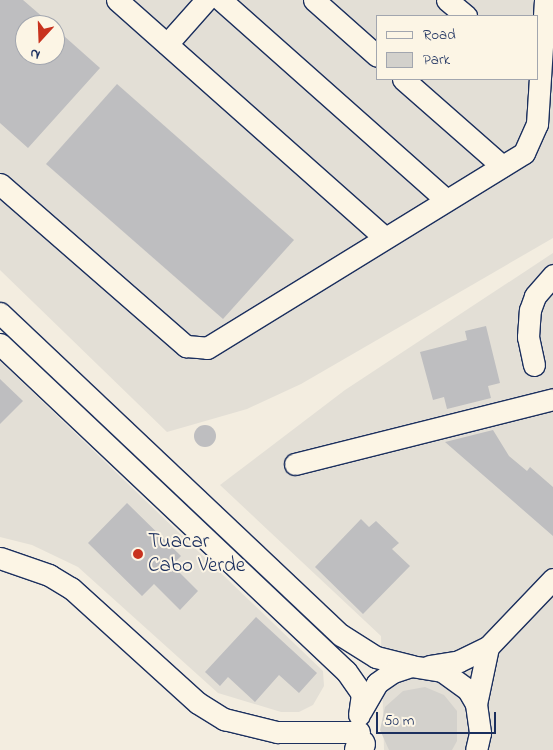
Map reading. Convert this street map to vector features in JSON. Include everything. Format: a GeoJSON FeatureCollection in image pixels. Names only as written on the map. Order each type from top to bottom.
{"type":"FeatureCollection","features":[{"type":"Feature","properties":{"kind":"street"},"geometry":{"type":"LineString","coordinates":[[118,0],[385,238]]}},
{"type":"Feature","properties":{"kind":"street"},"geometry":{"type":"LineString","coordinates":[[167,44],[206,0]]}},
{"type":"Feature","properties":{"kind":"street"},"geometry":{"type":"LineString","coordinates":[[222,0],[446,200]]}},
{"type":"Feature","properties":{"kind":"street"},"geometry":{"type":"LineString","coordinates":[[314,0],[376,55]]}},
{"type":"Feature","properties":{"kind":"street"},"geometry":{"type":"LineString","coordinates":[[447,0],[465,15]]}},
{"type":"Feature","properties":{"kind":"street"},"geometry":{"type":"LineString","coordinates":[[0,184],[186,346],[199,349],[207,348],[524,153],[532,140],[544,0]]}},
{"type":"Feature","properties":{"kind":"street"},"geometry":{"type":"LineString","coordinates":[[404,80],[502,166]]}},
{"type":"Feature","properties":{"kind":"street"},"geometry":{"type":"LineString","coordinates":[[534,365],[528,337],[530,310],[535,296],[553,276]]}},
{"type":"Feature","properties":{"kind":"street"},"geometry":{"type":"LineString","coordinates":[[0,313],[341,635],[376,657],[418,666],[456,678],[476,704]]}},
{"type":"Feature","properties":{"kind":"street"},"geometry":{"type":"LineString","coordinates":[[0,344],[346,671],[362,694],[360,738]]}},
{"type":"Feature","properties":{"kind":"street"},"geometry":{"type":"LineString","coordinates":[[294,464],[553,399]]}},
{"type":"Feature","properties":{"kind":"street"},"geometry":{"type":"LineString","coordinates":[[0,558],[49,575],[71,588],[198,703],[224,719],[277,732],[360,738]]}},
{"type":"Feature","properties":{"kind":"street"},"geometry":{"type":"LineString","coordinates":[[360,738],[377,683],[418,666],[459,661],[488,647],[553,579]]}},
{"type":"Feature","properties":{"kind":"street"},"geometry":{"type":"LineString","coordinates":[[481,744],[476,704],[488,647]]}},
{"type":"Feature","properties":{"kind":"shaded area"},"geometry":{"type":"Polygon","coordinates":[[[0,0],[553,0],[553,238],[301,384],[247,409],[167,432],[0,270],[0,0]]]}},
{"type":"Feature","properties":{"kind":"shaded area"},"geometry":{"type":"Polygon","coordinates":[[[553,253],[553,750],[384,750],[381,636],[220,485],[345,390],[553,253]]]}},
{"type":"Feature","properties":{"kind":"shaded area"},"geometry":{"type":"Polygon","coordinates":[[[0,361],[323,671],[324,686],[313,705],[299,712],[281,712],[218,693],[78,567],[32,545],[0,537],[0,361]]]}},
{"type":"Feature","properties":{"kind":"green space"},"geometry":{"type":"Polygon","coordinates":[[[425,687],[444,695],[457,711],[457,741],[452,750],[389,750],[380,730],[385,707],[403,691],[425,687]]]}},
{"type":"Feature","properties":{"kind":"building"},"geometry":{"type":"Polygon","coordinates":[[[0,0],[23,0],[40,15],[15,15],[15,65],[65,65],[65,37],[100,68],[28,148],[0,123],[0,0]]]}},
{"type":"Feature","properties":{"kind":"building"},"geometry":{"type":"Polygon","coordinates":[[[117,84],[294,240],[223,319],[46,164],[117,84]]]}},
{"type":"Feature","properties":{"kind":"building"},"geometry":{"type":"Polygon","coordinates":[[[486,326],[500,383],[488,386],[491,398],[447,409],[444,397],[433,400],[420,352],[467,340],[465,331],[486,326]]]}},
{"type":"Feature","properties":{"kind":"building"},"geometry":{"type":"Polygon","coordinates":[[[0,379],[23,401],[0,424],[0,379]]]}},
{"type":"Feature","properties":{"kind":"building"},"geometry":{"type":"Polygon","coordinates":[[[205,425],[213,428],[216,436],[213,444],[205,447],[197,444],[194,436],[197,428],[205,425]]]}},
{"type":"Feature","properties":{"kind":"building"},"geometry":{"type":"Polygon","coordinates":[[[493,430],[509,456],[527,471],[530,467],[553,487],[553,536],[445,442],[493,430]]]}},
{"type":"Feature","properties":{"kind":"building"},"geometry":{"type":"Polygon","coordinates":[[[127,503],[181,556],[172,565],[198,591],[180,610],[154,584],[142,596],[88,543],[127,503]]]}},
{"type":"Feature","properties":{"kind":"building"},"geometry":{"type":"Polygon","coordinates":[[[361,519],[369,527],[376,521],[399,543],[392,549],[410,566],[363,614],[315,567],[361,519]]]}},
{"type":"Feature","properties":{"kind":"building"},"geometry":{"type":"Polygon","coordinates":[[[256,617],[317,673],[299,693],[279,675],[255,702],[228,677],[220,686],[205,672],[256,617]]]}},
{"type":"Feature","properties":{"kind":"place","name":"Tuacar Cabo Verde"},"geometry":{"type":"Point","coordinates":[138,554]}}]}
